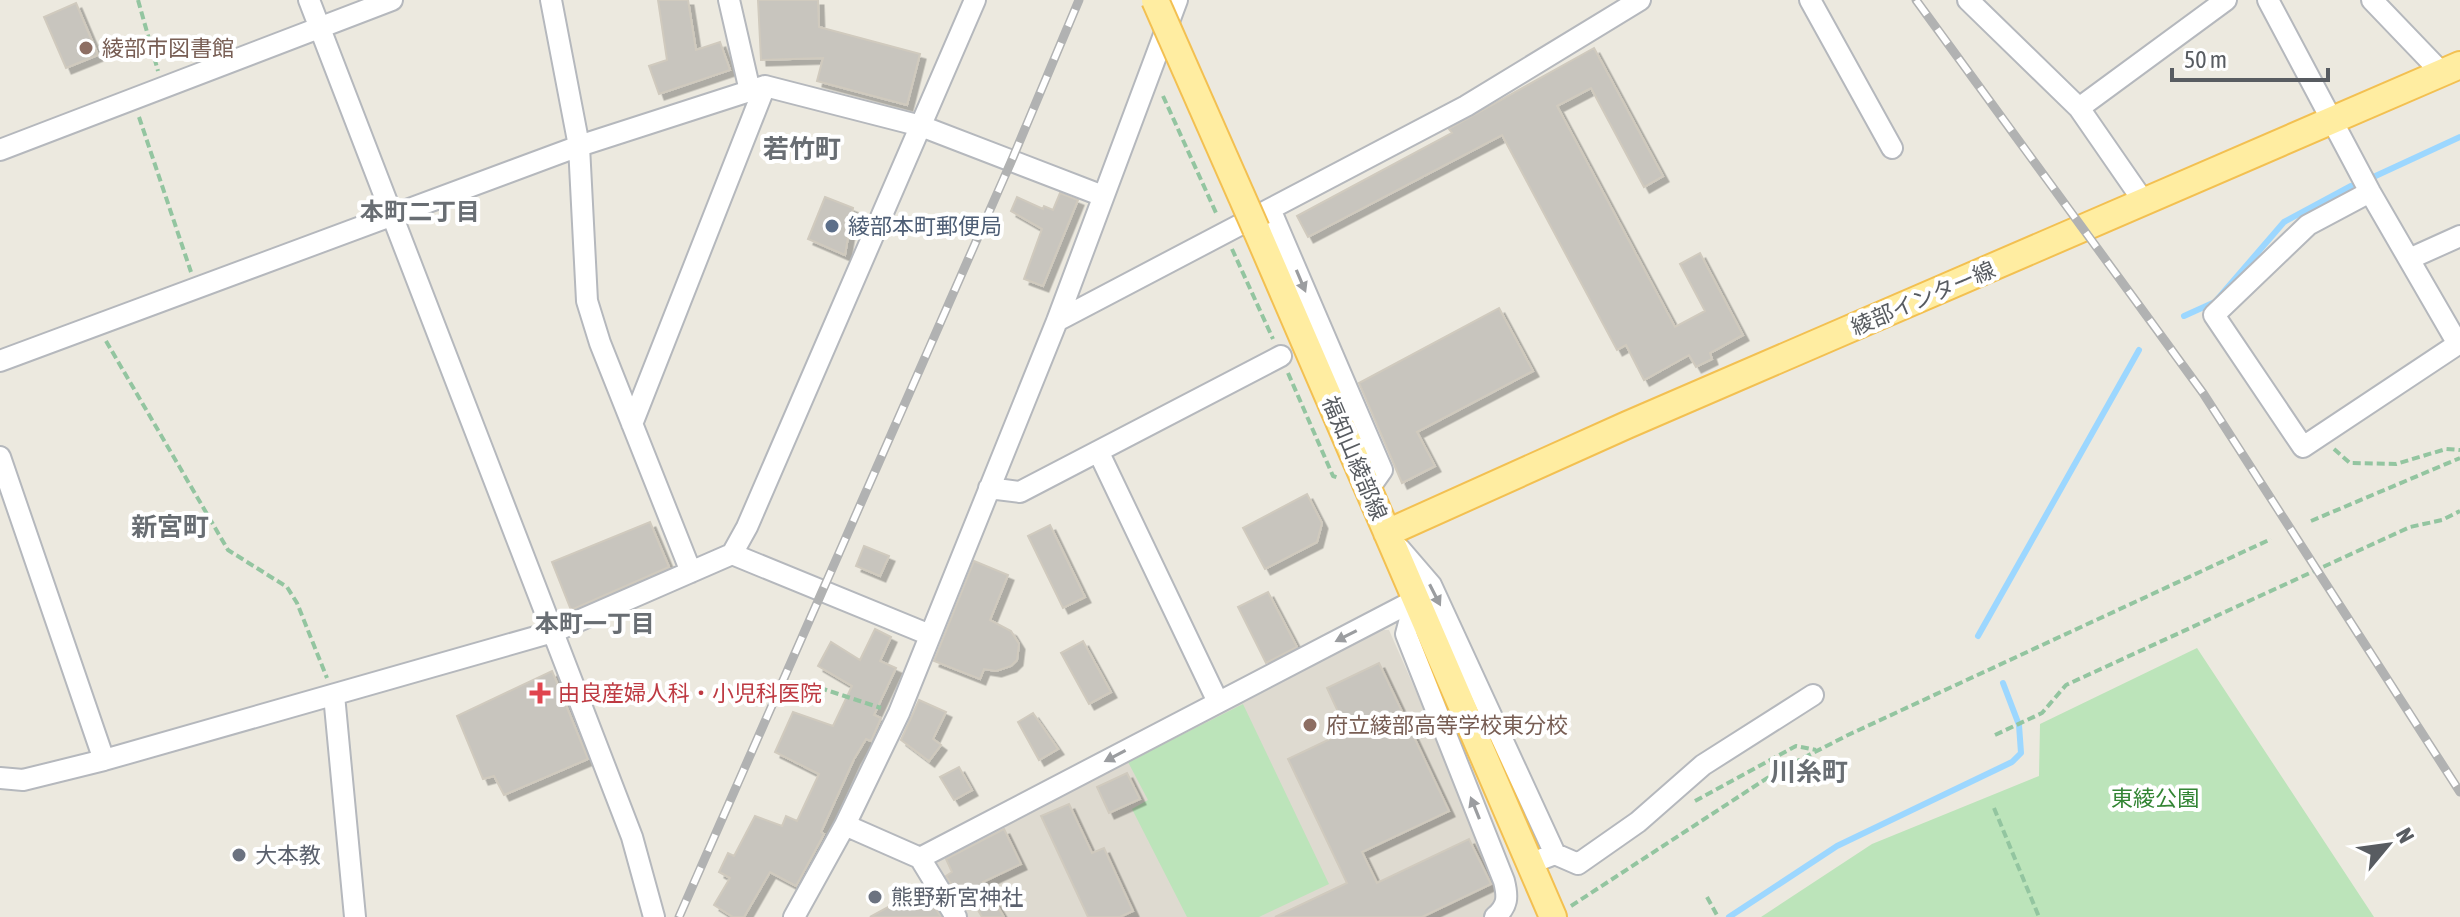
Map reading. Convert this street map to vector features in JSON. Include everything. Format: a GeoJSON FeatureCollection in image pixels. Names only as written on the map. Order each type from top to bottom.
{"type":"FeatureCollection","features":[{"type":"Feature","properties":{"kind":"main road","name":"福知山綾部線"},"geometry":{"type":"LineString","coordinates":[[1173,1],[1263,219],[1368,490],[1553,917]]}},
{"type":"Feature","properties":{"kind":"main road","name":"綾部インター線"},"geometry":{"type":"LineString","coordinates":[[1387,533],[1627,425],[2451,69]]}},
{"type":"Feature","properties":{"kind":"street"},"geometry":{"type":"LineString","coordinates":[[309,0],[632,837],[654,917]]}},
{"type":"Feature","properties":{"kind":"street"},"geometry":{"type":"LineString","coordinates":[[0,150],[392,0]]}},
{"type":"Feature","properties":{"kind":"street"},"geometry":{"type":"LineString","coordinates":[[551,0],[579,146],[587,301],[600,343],[691,572]]}},
{"type":"Feature","properties":{"kind":"street"},"geometry":{"type":"LineString","coordinates":[[632,424],[757,88],[729,0]]}},
{"type":"Feature","properties":{"kind":"street"},"geometry":{"type":"LineString","coordinates":[[0,778],[23,780],[104,760],[553,632],[732,554],[747,527],[975,0]]}},
{"type":"Feature","properties":{"kind":"street"},"geometry":{"type":"LineString","coordinates":[[1057,321],[1225,234],[1263,219],[1466,106],[1640,0]]}},
{"type":"Feature","properties":{"kind":"street"},"geometry":{"type":"LineString","coordinates":[[1810,0],[1892,148]]}},
{"type":"Feature","properties":{"kind":"street"},"geometry":{"type":"LineString","coordinates":[[1968,0],[2079,108],[2144,202]]}},
{"type":"Feature","properties":{"kind":"street"},"geometry":{"type":"LineString","coordinates":[[2079,108],[2226,0]]}},
{"type":"Feature","properties":{"kind":"street"},"geometry":{"type":"LineString","coordinates":[[2268,0],[2370,192],[2459,346],[2322,438],[2303,447],[2214,315],[2308,225],[2370,192]]}},
{"type":"Feature","properties":{"kind":"street"},"geometry":{"type":"LineString","coordinates":[[2372,0],[2451,69]]}},
{"type":"Feature","properties":{"kind":"street"},"geometry":{"type":"LineString","coordinates":[[794,917],[845,825],[899,713],[1057,321],[1152,71],[1173,1]]}},
{"type":"Feature","properties":{"kind":"street"},"geometry":{"type":"LineString","coordinates":[[0,361],[579,146],[757,88],[921,126],[1103,196]]}},
{"type":"Feature","properties":{"kind":"street"},"geometry":{"type":"LineString","coordinates":[[2409,259],[2460,236]]}},
{"type":"Feature","properties":{"kind":"street"},"geometry":{"type":"LineString","coordinates":[[989,488],[1020,492],[1281,356]]}},
{"type":"Feature","properties":{"kind":"street"},"geometry":{"type":"LineString","coordinates":[[1099,453],[1218,702]]}},
{"type":"Feature","properties":{"kind":"street"},"geometry":{"type":"LineString","coordinates":[[0,457],[104,760]]}},
{"type":"Feature","properties":{"kind":"street"},"geometry":{"type":"LineString","coordinates":[[1387,533],[1431,585],[1548,857],[1578,864],[1638,822],[1703,765],[1813,695]]}},
{"type":"Feature","properties":{"kind":"street"},"geometry":{"type":"LineString","coordinates":[[732,554],[930,635]]}},
{"type":"Feature","properties":{"kind":"street"},"geometry":{"type":"LineString","coordinates":[[920,858],[1415,600]]}},
{"type":"Feature","properties":{"kind":"street"},"geometry":{"type":"LineString","coordinates":[[1415,600],[1406,634],[1508,879],[1504,909],[1495,917]]}},
{"type":"Feature","properties":{"kind":"street"},"geometry":{"type":"LineString","coordinates":[[334,695],[355,917]]}},
{"type":"Feature","properties":{"kind":"street"},"geometry":{"type":"LineString","coordinates":[[845,825],[920,858],[956,917]]}},
{"type":"Feature","properties":{"kind":"path"},"geometry":{"type":"LineString","coordinates":[[138,0],[163,88]]}},
{"type":"Feature","properties":{"kind":"path"},"geometry":{"type":"LineString","coordinates":[[1152,71],[1333,476],[1368,490]]}},
{"type":"Feature","properties":{"kind":"path"},"geometry":{"type":"LineString","coordinates":[[133,100],[196,288]]}},
{"type":"Feature","properties":{"kind":"path"},"geometry":{"type":"LineString","coordinates":[[97,325],[228,550],[287,587],[297,603],[334,695]]}},
{"type":"Feature","properties":{"kind":"path"},"geometry":{"type":"LineString","coordinates":[[2322,438],[2350,463],[2396,464],[2446,449],[2460,450]]}},
{"type":"Feature","properties":{"kind":"path"},"geometry":{"type":"LineString","coordinates":[[2311,521],[2460,458]]}},
{"type":"Feature","properties":{"kind":"path"},"geometry":{"type":"LineString","coordinates":[[1995,735],[2042,713],[2066,685],[2410,527],[2442,520],[2460,511]]}},
{"type":"Feature","properties":{"kind":"path"},"geometry":{"type":"LineString","coordinates":[[1553,917],[1778,771],[2271,539]]}},
{"type":"Feature","properties":{"kind":"path"},"geometry":{"type":"LineString","coordinates":[[808,684],[899,713]]}},
{"type":"Feature","properties":{"kind":"path"},"geometry":{"type":"LineString","coordinates":[[1684,807],[1796,746],[1818,750]]}},
{"type":"Feature","properties":{"kind":"path"},"geometry":{"type":"LineString","coordinates":[[1994,808],[2039,917]]}},
{"type":"Feature","properties":{"kind":"path"},"geometry":{"type":"LineString","coordinates":[[1707,897],[1718,917]]}},
{"type":"Feature","properties":{"kind":"shaded area","name":"府立綾部高等学校東分校"},"geometry":{"type":"Polygon","coordinates":[[[1374,630],[1389,630],[1472,819],[1497,885],[1493,908],[1485,917],[968,917],[937,863],[940,851],[1374,630]]]}},
{"type":"Feature","properties":{"kind":"green space","name":"東綾公園"},"geometry":{"type":"Polygon","coordinates":[[[2197,648],[2374,917],[1761,917],[1872,844],[2039,776],[2040,724],[2197,648]]]}},
{"type":"Feature","properties":{"kind":"green space"},"geometry":{"type":"Polygon","coordinates":[[[1243,704],[1329,884],[1259,917],[1187,917],[1132,809],[1148,800],[1128,762],[1243,704]]]}},
{"type":"Feature","properties":{"kind":"building"},"geometry":{"type":"Polygon","coordinates":[[[658,0],[688,0],[696,50],[720,42],[730,70],[659,94],[649,66],[667,60],[658,0]]]}},
{"type":"Feature","properties":{"kind":"building"},"geometry":{"type":"Polygon","coordinates":[[[758,0],[818,0],[819,27],[920,54],[907,105],[817,81],[823,58],[761,60],[758,0]]]}},
{"type":"Feature","properties":{"kind":"building"},"geometry":{"type":"Polygon","coordinates":[[[76,3],[98,55],[66,68],[44,17],[76,3]]]}},
{"type":"Feature","properties":{"kind":"building"},"geometry":{"type":"Polygon","coordinates":[[[1594,48],[1663,176],[1644,187],[1591,88],[1557,106],[1675,327],[1705,311],[1680,264],[1700,253],[1743,335],[1710,353],[1712,359],[1696,367],[1689,355],[1644,380],[1626,345],[1617,350],[1502,135],[1308,237],[1297,216],[1452,133],[1449,129],[1594,48]]]}},
{"type":"Feature","properties":{"kind":"building"},"geometry":{"type":"Polygon","coordinates":[[[1060,193],[1078,200],[1043,286],[1024,279],[1042,229],[1011,211],[1017,197],[1043,209],[1044,206],[1053,210],[1060,193]]]}},
{"type":"Feature","properties":{"kind":"building"},"geometry":{"type":"Polygon","coordinates":[[[825,197],[853,208],[845,255],[808,239],[825,197]]]}},
{"type":"Feature","properties":{"kind":"building"},"geometry":{"type":"Polygon","coordinates":[[[1499,308],[1533,371],[1417,432],[1435,466],[1402,483],[1359,383],[1499,308]]]}},
{"type":"Feature","properties":{"kind":"building"},"geometry":{"type":"Polygon","coordinates":[[[1307,494],[1322,523],[1317,542],[1265,569],[1243,528],[1307,494]]]}},
{"type":"Feature","properties":{"kind":"building"},"geometry":{"type":"Polygon","coordinates":[[[650,522],[669,567],[571,610],[552,562],[650,522]]]}},
{"type":"Feature","properties":{"kind":"building"},"geometry":{"type":"Polygon","coordinates":[[[1050,525],[1085,597],[1063,608],[1028,536],[1050,525]]]}},
{"type":"Feature","properties":{"kind":"building"},"geometry":{"type":"Polygon","coordinates":[[[864,546],[889,556],[880,576],[856,566],[864,546]]]}},
{"type":"Feature","properties":{"kind":"building"},"geometry":{"type":"Polygon","coordinates":[[[974,561],[1008,575],[990,620],[1011,631],[1019,644],[1017,660],[1011,666],[996,671],[984,669],[980,679],[934,661],[974,561]]]}},
{"type":"Feature","properties":{"kind":"building"},"geometry":{"type":"Polygon","coordinates":[[[1268,592],[1297,647],[1266,663],[1238,607],[1268,592]]]}},
{"type":"Feature","properties":{"kind":"building"},"geometry":{"type":"Polygon","coordinates":[[[875,629],[891,637],[880,661],[896,668],[874,715],[881,718],[871,741],[866,739],[854,759],[821,832],[824,834],[796,886],[770,872],[744,917],[733,917],[714,905],[730,878],[719,872],[728,853],[734,856],[755,816],[782,826],[786,816],[797,821],[819,774],[775,752],[793,712],[833,726],[852,686],[818,666],[831,642],[860,660],[875,629]]]}},
{"type":"Feature","properties":{"kind":"building"},"geometry":{"type":"Polygon","coordinates":[[[1083,641],[1111,692],[1089,704],[1061,653],[1083,641]]]}},
{"type":"Feature","properties":{"kind":"building"},"geometry":{"type":"Polygon","coordinates":[[[1379,663],[1449,811],[1362,852],[1377,883],[1469,839],[1491,884],[1422,917],[1275,917],[1347,883],[1288,759],[1347,731],[1327,688],[1379,663]]]}},
{"type":"Feature","properties":{"kind":"building","name":"由良産婦人科・小児科医院"},"geometry":{"type":"Polygon","coordinates":[[[552,671],[588,759],[504,795],[494,776],[483,779],[457,716],[552,671]]]}},
{"type":"Feature","properties":{"kind":"building"},"geometry":{"type":"Polygon","coordinates":[[[919,700],[946,712],[933,739],[941,745],[929,761],[901,740],[919,700]]]}},
{"type":"Feature","properties":{"kind":"building"},"geometry":{"type":"Polygon","coordinates":[[[1033,713],[1058,749],[1039,760],[1018,722],[1033,713]]]}},
{"type":"Feature","properties":{"kind":"building"},"geometry":{"type":"Polygon","coordinates":[[[959,767],[972,790],[954,800],[940,777],[959,767]]]}},
{"type":"Feature","properties":{"kind":"building"},"geometry":{"type":"Polygon","coordinates":[[[1127,773],[1140,799],[1109,813],[1097,787],[1127,773]]]}},
{"type":"Feature","properties":{"kind":"building"},"geometry":{"type":"Polygon","coordinates":[[[1069,804],[1092,853],[1104,848],[1133,911],[1120,917],[1088,917],[1041,816],[1069,804]]]}},
{"type":"Feature","properties":{"kind":"building"},"geometry":{"type":"Polygon","coordinates":[[[1004,829],[1021,864],[983,882],[1004,917],[982,917],[966,890],[958,895],[946,876],[952,872],[946,859],[1004,829]]]}},
{"type":"Feature","properties":{"kind":"building"},"geometry":{"type":"Polygon","coordinates":[[[923,888],[941,917],[870,917],[923,888]]]}},
{"type":"Feature","properties":{"kind":"waterway"},"geometry":{"type":"LineString","coordinates":[[2369,179],[2460,137]]}},
{"type":"Feature","properties":{"kind":"waterway"},"geometry":{"type":"LineString","coordinates":[[2184,316],[2215,302],[2284,222],[2351,186]]}},
{"type":"Feature","properties":{"kind":"waterway"},"geometry":{"type":"LineString","coordinates":[[1978,636],[2139,350]]}},
{"type":"Feature","properties":{"kind":"waterway"},"geometry":{"type":"LineString","coordinates":[[1729,917],[1837,846],[2012,762],[2021,753],[2019,725],[2003,683]]}},
{"type":"Feature","properties":{"kind":"railway"},"geometry":{"type":"LineString","coordinates":[[679,917],[1011,162],[1079,0]]}},
{"type":"Feature","properties":{"kind":"railway"},"geometry":{"type":"LineString","coordinates":[[1916,0],[2203,393],[2460,792]]}},
{"type":"Feature","properties":{"kind":"place","name":"綾部市図書館"},"geometry":{"type":"Point","coordinates":[86,48]}},
{"type":"Feature","properties":{"kind":"place","name":"綾部本町郵便局"},"geometry":{"type":"Point","coordinates":[832,226]}},
{"type":"Feature","properties":{"kind":"place","name":"由良産婦人科・小児科医院"},"geometry":{"type":"Point","coordinates":[540,693]}},
{"type":"Feature","properties":{"kind":"place","name":"府立綾部高等学校東分校"},"geometry":{"type":"Point","coordinates":[1310,725]}},
{"type":"Feature","properties":{"kind":"place","name":"大本教"},"geometry":{"type":"Point","coordinates":[239,855]}},
{"type":"Feature","properties":{"kind":"place","name":"熊野新宮神社"},"geometry":{"type":"Point","coordinates":[875,897]}},
{"type":"Feature","properties":{"kind":"district","name":"若竹町"},"geometry":{"type":"Point","coordinates":[802,149]}},
{"type":"Feature","properties":{"kind":"district","name":"本町二丁目"},"geometry":{"type":"Point","coordinates":[420,212]}},
{"type":"Feature","properties":{"kind":"district","name":"新宮町"},"geometry":{"type":"Point","coordinates":[170,527]}},
{"type":"Feature","properties":{"kind":"district","name":"本町一丁目"},"geometry":{"type":"Point","coordinates":[595,624]}},
{"type":"Feature","properties":{"kind":"district","name":"川糸町"},"geometry":{"type":"Point","coordinates":[1809,772]}}]}
